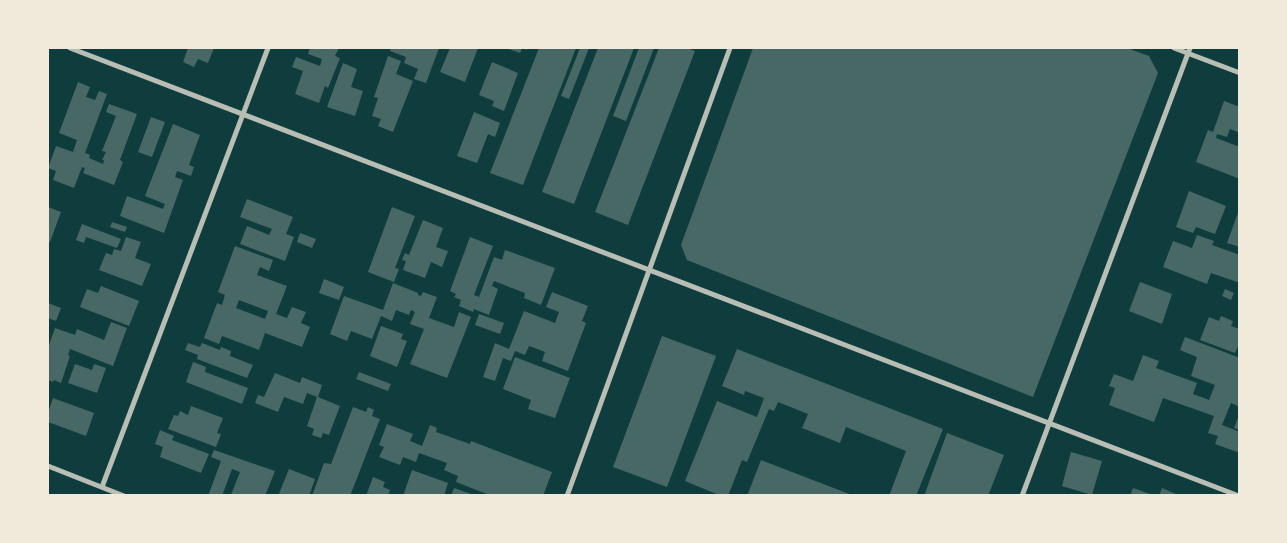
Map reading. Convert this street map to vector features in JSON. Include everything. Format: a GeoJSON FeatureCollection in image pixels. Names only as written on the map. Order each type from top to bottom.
{"type":"FeatureCollection","features":[{"type":"Feature","properties":{"kind":"street"},"geometry":{"type":"LineString","coordinates":[[70,48],[1239,496]]}},
{"type":"Feature","properties":{"kind":"street"},"geometry":{"type":"LineString","coordinates":[[102,487],[268,48]]}},
{"type":"Feature","properties":{"kind":"street"},"geometry":{"type":"LineString","coordinates":[[567,496],[730,48]]}},
{"type":"Feature","properties":{"kind":"street"},"geometry":{"type":"LineString","coordinates":[[1174,48],[1189,50],[1240,73]]}},
{"type":"Feature","properties":{"kind":"street"},"geometry":{"type":"LineString","coordinates":[[1022,496],[1189,50]]}},
{"type":"Feature","properties":{"kind":"street"},"geometry":{"type":"LineString","coordinates":[[48,466],[124,496]]}},
{"type":"Feature","properties":{"kind":"building"},"geometry":{"type":"Polygon","coordinates":[[[188,48],[214,48],[208,63],[198,59],[194,67],[183,62],[188,48]]]}},
{"type":"Feature","properties":{"kind":"building"},"geometry":{"type":"Polygon","coordinates":[[[310,48],[339,48],[335,56],[340,58],[328,88],[325,86],[319,103],[295,94],[303,71],[292,67],[296,57],[320,66],[322,59],[308,54],[310,48]]]}},
{"type":"Feature","properties":{"kind":"building"},"geometry":{"type":"Polygon","coordinates":[[[391,48],[439,48],[426,83],[414,79],[418,69],[404,63],[406,57],[390,51],[391,48]]]}},
{"type":"Feature","properties":{"kind":"building"},"geometry":{"type":"Polygon","coordinates":[[[450,48],[478,48],[465,82],[440,72],[450,48]]]}},
{"type":"Feature","properties":{"kind":"building"},"geometry":{"type":"Polygon","coordinates":[[[506,48],[522,48],[520,53],[506,48]]]}},
{"type":"Feature","properties":{"kind":"building"},"geometry":{"type":"Polygon","coordinates":[[[539,48],[576,48],[523,185],[490,173],[539,48]]]}},
{"type":"Feature","properties":{"kind":"building"},"geometry":{"type":"Polygon","coordinates":[[[580,48],[589,48],[569,99],[561,96],[580,48]]]}},
{"type":"Feature","properties":{"kind":"building"},"geometry":{"type":"Polygon","coordinates":[[[598,48],[634,48],[574,204],[542,192],[598,48]]]}},
{"type":"Feature","properties":{"kind":"building"},"geometry":{"type":"Polygon","coordinates":[[[639,48],[654,48],[626,121],[613,116],[639,48]]]}},
{"type":"Feature","properties":{"kind":"building"},"geometry":{"type":"Polygon","coordinates":[[[659,48],[687,48],[695,51],[628,225],[595,212],[659,48]]]}},
{"type":"Feature","properties":{"kind":"building"},"geometry":{"type":"Polygon","coordinates":[[[753,48],[1127,48],[1149,56],[1158,73],[1033,397],[687,260],[681,245],[753,48]]]}},
{"type":"Feature","properties":{"kind":"building"},"geometry":{"type":"Polygon","coordinates":[[[388,56],[401,61],[396,74],[413,81],[393,132],[378,126],[381,119],[372,116],[378,98],[374,97],[388,56]]]}},
{"type":"Feature","properties":{"kind":"building"},"geometry":{"type":"Polygon","coordinates":[[[492,62],[518,73],[504,111],[492,106],[494,101],[479,95],[492,62]]]}},
{"type":"Feature","properties":{"kind":"building"},"geometry":{"type":"Polygon","coordinates":[[[343,63],[357,69],[351,87],[363,91],[355,116],[327,107],[343,63]]]}},
{"type":"Feature","properties":{"kind":"building"},"geometry":{"type":"Polygon","coordinates":[[[78,82],[90,87],[86,97],[95,100],[99,91],[107,94],[85,153],[90,155],[89,158],[103,164],[104,160],[102,160],[106,152],[102,151],[116,116],[106,112],[109,104],[137,114],[120,160],[123,162],[114,185],[83,173],[85,168],[82,167],[74,188],[53,180],[56,171],[48,168],[56,146],[73,152],[77,140],[59,133],[78,82]]]}},
{"type":"Feature","properties":{"kind":"building"},"geometry":{"type":"Polygon","coordinates":[[[1224,101],[1240,107],[1240,133],[1230,129],[1227,137],[1217,134],[1216,138],[1240,147],[1240,179],[1196,162],[1208,130],[1213,132],[1224,101]]]}},
{"type":"Feature","properties":{"kind":"building"},"geometry":{"type":"Polygon","coordinates":[[[474,112],[500,123],[495,137],[488,134],[477,163],[457,156],[474,112]]]}},
{"type":"Feature","properties":{"kind":"building"},"geometry":{"type":"Polygon","coordinates":[[[151,117],[165,122],[152,157],[138,152],[151,117]]]}},
{"type":"Feature","properties":{"kind":"building"},"geometry":{"type":"Polygon","coordinates":[[[173,124],[200,135],[189,165],[194,167],[191,176],[177,171],[175,177],[183,180],[164,233],[120,216],[127,196],[163,209],[165,204],[145,196],[173,124]]]}},
{"type":"Feature","properties":{"kind":"building"},"geometry":{"type":"Polygon","coordinates":[[[1189,191],[1226,206],[1215,234],[1196,227],[1193,233],[1176,227],[1189,191]]]}},
{"type":"Feature","properties":{"kind":"building"},"geometry":{"type":"Polygon","coordinates":[[[247,199],[293,217],[286,234],[294,237],[285,261],[240,244],[247,226],[269,235],[272,229],[240,217],[247,199]]]}},
{"type":"Feature","properties":{"kind":"building"},"geometry":{"type":"Polygon","coordinates":[[[48,207],[61,212],[50,242],[48,242],[48,207]]]}},
{"type":"Feature","properties":{"kind":"building"},"geometry":{"type":"Polygon","coordinates":[[[392,207],[415,216],[395,268],[399,269],[394,282],[368,272],[392,207]]]}},
{"type":"Feature","properties":{"kind":"building"},"geometry":{"type":"Polygon","coordinates":[[[1240,211],[1240,247],[1227,243],[1240,211]]]}},
{"type":"Feature","properties":{"kind":"building"},"geometry":{"type":"Polygon","coordinates":[[[423,220],[443,228],[436,247],[448,251],[442,267],[431,262],[425,278],[403,270],[406,261],[402,260],[405,253],[409,255],[423,220]]]}},
{"type":"Feature","properties":{"kind":"building"},"geometry":{"type":"Polygon","coordinates":[[[112,222],[127,227],[125,232],[110,227],[112,222]]]}},
{"type":"Feature","properties":{"kind":"building"},"geometry":{"type":"Polygon","coordinates":[[[82,224],[121,239],[117,248],[86,237],[84,243],[76,240],[82,224]]]}},
{"type":"Feature","properties":{"kind":"building"},"geometry":{"type":"Polygon","coordinates":[[[300,233],[316,239],[312,248],[297,242],[300,233]]]}},
{"type":"Feature","properties":{"kind":"building"},"geometry":{"type":"Polygon","coordinates":[[[1197,235],[1214,241],[1212,245],[1240,255],[1240,283],[1211,273],[1207,284],[1163,267],[1173,241],[1192,248],[1197,235]]]}},
{"type":"Feature","properties":{"kind":"building"},"geometry":{"type":"Polygon","coordinates":[[[126,237],[141,242],[135,258],[151,264],[142,286],[99,270],[106,253],[112,255],[114,249],[121,251],[126,237]]]}},
{"type":"Feature","properties":{"kind":"building"},"geometry":{"type":"Polygon","coordinates":[[[470,237],[493,246],[474,295],[479,297],[494,257],[502,260],[505,250],[555,268],[541,305],[524,298],[525,293],[494,281],[492,286],[498,289],[489,315],[474,309],[473,312],[459,306],[461,300],[454,297],[456,294],[450,291],[470,237]]]}},
{"type":"Feature","properties":{"kind":"building"},"geometry":{"type":"Polygon","coordinates":[[[235,246],[273,260],[269,271],[260,267],[257,275],[287,286],[276,314],[287,318],[292,307],[306,312],[301,323],[310,327],[302,347],[265,333],[259,350],[222,336],[219,344],[204,338],[217,303],[222,305],[225,295],[218,292],[235,246]],[[239,300],[236,308],[265,319],[268,311],[239,300]]]}},
{"type":"Feature","properties":{"kind":"building"},"geometry":{"type":"Polygon","coordinates":[[[324,279],[344,287],[339,300],[319,293],[324,279]]]}},
{"type":"Feature","properties":{"kind":"building"},"geometry":{"type":"Polygon","coordinates":[[[1140,282],[1172,294],[1162,324],[1129,311],[1140,282]]]}},
{"type":"Feature","properties":{"kind":"building"},"geometry":{"type":"Polygon","coordinates":[[[393,283],[421,296],[423,292],[437,297],[429,318],[454,327],[459,312],[471,317],[447,378],[410,364],[424,329],[410,324],[415,312],[411,310],[409,315],[396,310],[392,321],[381,316],[372,339],[351,331],[347,341],[330,334],[344,296],[383,310],[393,283]]]}},
{"type":"Feature","properties":{"kind":"building"},"geometry":{"type":"Polygon","coordinates":[[[101,286],[139,301],[129,326],[80,307],[87,289],[98,293],[101,286]]]}},
{"type":"Feature","properties":{"kind":"building"},"geometry":{"type":"Polygon","coordinates":[[[1225,289],[1234,293],[1231,300],[1222,296],[1225,289]]]}},
{"type":"Feature","properties":{"kind":"building"},"geometry":{"type":"Polygon","coordinates":[[[552,292],[588,306],[582,321],[586,323],[568,371],[542,361],[545,352],[529,346],[525,355],[515,351],[511,361],[503,358],[495,381],[483,377],[495,343],[509,349],[524,311],[555,323],[559,312],[546,307],[552,292]]]}},
{"type":"Feature","properties":{"kind":"building"},"geometry":{"type":"Polygon","coordinates":[[[48,303],[61,308],[56,321],[48,318],[48,303]]]}},
{"type":"Feature","properties":{"kind":"building"},"geometry":{"type":"Polygon","coordinates":[[[479,314],[504,323],[500,334],[475,325],[479,314]]]}},
{"type":"Feature","properties":{"kind":"building"},"geometry":{"type":"Polygon","coordinates":[[[1221,316],[1233,321],[1231,326],[1240,329],[1240,342],[1235,353],[1200,340],[1209,317],[1219,321],[1221,316]]]}},
{"type":"Feature","properties":{"kind":"building"},"geometry":{"type":"Polygon","coordinates":[[[111,322],[127,328],[113,366],[70,349],[68,355],[70,356],[61,383],[48,380],[48,348],[55,328],[75,335],[77,329],[104,340],[111,322]]]}},
{"type":"Feature","properties":{"kind":"building"},"geometry":{"type":"Polygon","coordinates":[[[381,326],[403,334],[401,339],[407,341],[397,367],[370,356],[381,326]]]}},
{"type":"Feature","properties":{"kind":"building"},"geometry":{"type":"Polygon","coordinates":[[[662,336],[716,356],[667,487],[613,467],[662,336]]]}},
{"type":"Feature","properties":{"kind":"building"},"geometry":{"type":"Polygon","coordinates":[[[1185,337],[1240,358],[1240,407],[1231,403],[1222,425],[1240,432],[1240,453],[1215,444],[1218,436],[1208,433],[1214,416],[1163,398],[1154,422],[1109,405],[1115,388],[1109,386],[1114,374],[1133,381],[1143,355],[1159,361],[1156,368],[1197,383],[1193,394],[1209,400],[1215,385],[1191,376],[1197,357],[1180,350],[1185,337]]]}},
{"type":"Feature","properties":{"kind":"building"},"geometry":{"type":"Polygon","coordinates":[[[188,343],[200,347],[202,343],[220,350],[221,347],[231,351],[230,356],[253,365],[247,378],[197,359],[198,355],[185,350],[188,343]]]}},
{"type":"Feature","properties":{"kind":"building"},"geometry":{"type":"Polygon","coordinates":[[[737,349],[943,429],[916,496],[889,496],[906,451],[846,427],[840,443],[802,428],[808,414],[778,402],[774,411],[769,409],[747,462],[742,460],[728,496],[721,496],[685,481],[717,401],[757,417],[764,398],[745,391],[744,395],[722,386],[737,349]]]}},
{"type":"Feature","properties":{"kind":"building"},"geometry":{"type":"Polygon","coordinates":[[[515,357],[570,378],[555,418],[528,409],[531,400],[503,389],[515,357]]]}},
{"type":"Feature","properties":{"kind":"building"},"geometry":{"type":"Polygon","coordinates":[[[193,362],[206,367],[205,372],[248,388],[242,404],[186,382],[193,362]]]}},
{"type":"Feature","properties":{"kind":"building"},"geometry":{"type":"Polygon","coordinates":[[[75,364],[92,370],[94,364],[106,368],[97,393],[68,383],[75,364]]]}},
{"type":"Feature","properties":{"kind":"building"},"geometry":{"type":"Polygon","coordinates":[[[359,372],[391,384],[388,391],[356,379],[359,372]]]}},
{"type":"Feature","properties":{"kind":"building"},"geometry":{"type":"Polygon","coordinates":[[[275,373],[300,383],[302,377],[322,385],[318,397],[340,406],[329,435],[323,433],[321,438],[312,435],[314,429],[307,426],[317,397],[307,393],[303,404],[284,397],[278,412],[255,403],[258,395],[264,397],[275,373]]]}},
{"type":"Feature","properties":{"kind":"building"},"geometry":{"type":"Polygon","coordinates":[[[53,398],[94,413],[86,436],[48,422],[48,413],[53,398]]]}},
{"type":"Feature","properties":{"kind":"building"},"geometry":{"type":"Polygon","coordinates":[[[191,406],[223,418],[217,433],[221,434],[216,447],[168,429],[174,415],[178,416],[180,411],[188,415],[191,406]]]}},
{"type":"Feature","properties":{"kind":"building"},"geometry":{"type":"Polygon","coordinates":[[[353,407],[366,412],[368,407],[374,410],[372,416],[380,419],[350,496],[312,496],[324,463],[331,464],[353,407]]]}},
{"type":"Feature","properties":{"kind":"building"},"geometry":{"type":"Polygon","coordinates":[[[1240,415],[1240,430],[1234,428],[1240,415]]]}},
{"type":"Feature","properties":{"kind":"building"},"geometry":{"type":"Polygon","coordinates":[[[387,424],[413,434],[410,441],[422,446],[430,425],[437,428],[436,432],[470,444],[471,441],[552,472],[543,496],[492,496],[456,482],[458,476],[444,470],[447,463],[419,453],[416,462],[403,457],[400,465],[379,457],[384,447],[379,445],[387,424]]]}},
{"type":"Feature","properties":{"kind":"building"},"geometry":{"type":"Polygon","coordinates":[[[160,430],[174,436],[172,440],[209,454],[201,473],[160,457],[163,447],[155,444],[160,430]]]}},
{"type":"Feature","properties":{"kind":"building"},"geometry":{"type":"Polygon","coordinates":[[[947,433],[1004,455],[988,496],[924,496],[947,433]]]}},
{"type":"Feature","properties":{"kind":"building"},"geometry":{"type":"Polygon","coordinates":[[[214,450],[275,471],[265,496],[231,495],[240,472],[232,469],[222,496],[208,496],[221,461],[211,457],[214,450]]]}},
{"type":"Feature","properties":{"kind":"building"},"geometry":{"type":"Polygon","coordinates":[[[1071,452],[1102,461],[1092,495],[1062,486],[1071,452]]]}},
{"type":"Feature","properties":{"kind":"building"},"geometry":{"type":"Polygon","coordinates":[[[761,460],[852,495],[852,496],[747,496],[761,460]]]}},
{"type":"Feature","properties":{"kind":"building"},"geometry":{"type":"Polygon","coordinates":[[[289,469],[315,479],[309,496],[278,496],[289,469]]]}},
{"type":"Feature","properties":{"kind":"building"},"geometry":{"type":"Polygon","coordinates":[[[412,470],[448,483],[444,496],[403,496],[412,470]]]}},
{"type":"Feature","properties":{"kind":"building"},"geometry":{"type":"Polygon","coordinates":[[[373,477],[385,482],[383,487],[390,490],[388,496],[366,496],[373,477]]]}},
{"type":"Feature","properties":{"kind":"building"},"geometry":{"type":"Polygon","coordinates":[[[454,488],[474,495],[474,496],[451,496],[454,488]]]}},
{"type":"Feature","properties":{"kind":"building"},"geometry":{"type":"Polygon","coordinates":[[[1133,488],[1153,495],[1153,496],[1130,496],[1133,488]]]}},
{"type":"Feature","properties":{"kind":"building"},"geometry":{"type":"Polygon","coordinates":[[[1162,488],[1176,494],[1176,496],[1159,496],[1162,488]]]}}]}
